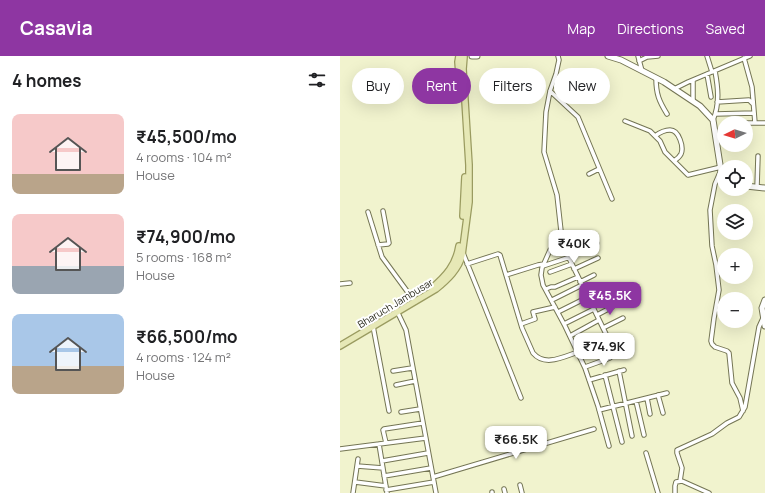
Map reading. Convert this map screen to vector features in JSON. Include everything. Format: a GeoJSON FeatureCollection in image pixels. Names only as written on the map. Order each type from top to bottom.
{"type":"FeatureCollection","features":[{"type":"Feature","properties":{"kind":"main road","name":"Bharuch Jambusar"},"geometry":{"type":"LineString","coordinates":[[340,342],[413,301],[430,289],[443,279],[462,252],[468,202],[469,165],[461,56]]}},
{"type":"Feature","properties":{"kind":"main road","name":"Bharuch Jambusar"},"geometry":{"type":"LineString","coordinates":[[459,258],[466,168],[458,62],[461,56]]}},
{"type":"Feature","properties":{"kind":"main road"},"geometry":{"type":"LineString","coordinates":[[472,56],[477,56]]}},
{"type":"Feature","properties":{"kind":"main road"},"geometry":{"type":"LineString","coordinates":[[608,56],[621,60],[656,78],[700,106],[713,120],[720,160]]}},
{"type":"Feature","properties":{"kind":"main road"},"geometry":{"type":"LineString","coordinates":[[753,187],[765,188]]}},
{"type":"Feature","properties":{"kind":"main road"},"geometry":{"type":"LineString","coordinates":[[765,300],[762,308],[765,326]]}},
{"type":"Feature","properties":{"kind":"main road","name":"Bharuch Jambusar"},"geometry":{"type":"LineString","coordinates":[[340,346],[396,310]]}},
{"type":"Feature","properties":{"kind":"street"},"geometry":{"type":"LineString","coordinates":[[558,56],[559,60],[556,74],[545,113],[544,152],[558,196],[561,231],[560,236],[550,250],[543,265],[541,275],[543,283],[584,367],[599,410],[609,446]]}},
{"type":"Feature","properties":{"kind":"street"},"geometry":{"type":"LineString","coordinates":[[638,56],[642,71]]}},
{"type":"Feature","properties":{"kind":"street"},"geometry":{"type":"LineString","coordinates":[[639,61],[647,57],[658,56]]}},
{"type":"Feature","properties":{"kind":"street"},"geometry":{"type":"LineString","coordinates":[[707,56],[714,71],[717,87],[717,109],[713,120]]}},
{"type":"Feature","properties":{"kind":"street"},"geometry":{"type":"LineString","coordinates":[[674,89],[750,56]]}},
{"type":"Feature","properties":{"kind":"street"},"geometry":{"type":"LineString","coordinates":[[744,58],[752,87],[755,123],[765,123]]}},
{"type":"Feature","properties":{"kind":"street"},"geometry":{"type":"LineString","coordinates":[[707,74],[711,97]]}},
{"type":"Feature","properties":{"kind":"street"},"geometry":{"type":"LineString","coordinates":[[656,78],[658,98],[667,114]]}},
{"type":"Feature","properties":{"kind":"street"},"geometry":{"type":"LineString","coordinates":[[693,80],[693,101]]}},
{"type":"Feature","properties":{"kind":"street"},"geometry":{"type":"LineString","coordinates":[[551,92],[578,118],[612,199]]}},
{"type":"Feature","properties":{"kind":"street"},"geometry":{"type":"LineString","coordinates":[[717,102],[749,100],[753,104]]}},
{"type":"Feature","properties":{"kind":"street"},"geometry":{"type":"LineString","coordinates":[[716,114],[754,112]]}},
{"type":"Feature","properties":{"kind":"street"},"geometry":{"type":"LineString","coordinates":[[625,121],[648,129],[660,142],[665,152],[688,175],[717,171]]}},
{"type":"Feature","properties":{"kind":"street"},"geometry":{"type":"LineString","coordinates":[[655,136],[661,132],[670,130],[676,133],[679,137],[682,150],[680,156],[674,160]]}},
{"type":"Feature","properties":{"kind":"street"},"geometry":{"type":"LineString","coordinates":[[757,187],[758,156]]}},
{"type":"Feature","properties":{"kind":"street"},"geometry":{"type":"LineString","coordinates":[[589,174],[599,169]]}},
{"type":"Feature","properties":{"kind":"street"},"geometry":{"type":"LineString","coordinates":[[717,180],[710,210],[712,248],[719,290],[711,342],[713,346],[729,353],[732,383],[740,398],[743,410]]}},
{"type":"Feature","properties":{"kind":"street"},"geometry":{"type":"LineString","coordinates":[[378,245],[388,244],[389,242],[383,211]]}},
{"type":"Feature","properties":{"kind":"street"},"geometry":{"type":"LineString","coordinates":[[368,212],[382,257],[413,301]]}},
{"type":"Feature","properties":{"kind":"street"},"geometry":{"type":"LineString","coordinates":[[506,275],[538,265],[569,258],[597,243]]}},
{"type":"Feature","properties":{"kind":"street"},"geometry":{"type":"LineString","coordinates":[[462,252],[521,398]]}},
{"type":"Feature","properties":{"kind":"street"},"geometry":{"type":"LineString","coordinates":[[467,264],[499,254],[521,324],[533,353],[539,359],[550,361],[578,352]]}},
{"type":"Feature","properties":{"kind":"street"},"geometry":{"type":"LineString","coordinates":[[569,258],[606,333],[605,335],[576,348]]}},
{"type":"Feature","properties":{"kind":"street"},"geometry":{"type":"LineString","coordinates":[[574,269],[598,258]]}},
{"type":"Feature","properties":{"kind":"street"},"geometry":{"type":"LineString","coordinates":[[550,272],[572,264]]}},
{"type":"Feature","properties":{"kind":"street"},"geometry":{"type":"LineString","coordinates":[[552,300],[594,275]]}},
{"type":"Feature","properties":{"kind":"street"},"geometry":{"type":"LineString","coordinates":[[546,289],[555,287],[578,277]]}},
{"type":"Feature","properties":{"kind":"street"},"geometry":{"type":"LineString","coordinates":[[340,284],[350,283]]}},
{"type":"Feature","properties":{"kind":"street"},"geometry":{"type":"LineString","coordinates":[[558,312],[588,297]]}},
{"type":"Feature","properties":{"kind":"street"},"geometry":{"type":"LineString","coordinates":[[521,324],[535,319],[533,312],[555,307]]}},
{"type":"Feature","properties":{"kind":"street"},"geometry":{"type":"LineString","coordinates":[[597,315],[612,307]]}},
{"type":"Feature","properties":{"kind":"street"},"geometry":{"type":"LineString","coordinates":[[564,324],[594,309]]}},
{"type":"Feature","properties":{"kind":"street"},"geometry":{"type":"LineString","coordinates":[[396,310],[405,328],[436,493]]}},
{"type":"Feature","properties":{"kind":"street"},"geometry":{"type":"LineString","coordinates":[[680,481],[682,468],[677,450],[712,434],[727,423],[739,417],[746,405],[759,327],[764,316]]}},
{"type":"Feature","properties":{"kind":"street"},"geometry":{"type":"LineString","coordinates":[[603,328],[623,318]]}},
{"type":"Feature","properties":{"kind":"street"},"geometry":{"type":"LineString","coordinates":[[570,336],[600,320]]}},
{"type":"Feature","properties":{"kind":"street"},"geometry":{"type":"LineString","coordinates":[[373,326],[389,411]]}},
{"type":"Feature","properties":{"kind":"street"},"geometry":{"type":"LineString","coordinates":[[584,367],[610,358]]}},
{"type":"Feature","properties":{"kind":"street"},"geometry":{"type":"LineString","coordinates":[[393,371],[412,368]]}},
{"type":"Feature","properties":{"kind":"street"},"geometry":{"type":"LineString","coordinates":[[589,380],[624,370]]}},
{"type":"Feature","properties":{"kind":"street"},"geometry":{"type":"LineString","coordinates":[[619,371],[632,436]]}},
{"type":"Feature","properties":{"kind":"street"},"geometry":{"type":"LineString","coordinates":[[605,375],[622,442]]}},
{"type":"Feature","properties":{"kind":"street"},"geometry":{"type":"LineString","coordinates":[[396,385],[415,381]]}},
{"type":"Feature","properties":{"kind":"street"},"geometry":{"type":"LineString","coordinates":[[599,410],[667,393]]}},
{"type":"Feature","properties":{"kind":"street"},"geometry":{"type":"LineString","coordinates":[[658,395],[663,413]]}},
{"type":"Feature","properties":{"kind":"street"},"geometry":{"type":"LineString","coordinates":[[647,398],[650,414]]}},
{"type":"Feature","properties":{"kind":"street"},"geometry":{"type":"LineString","coordinates":[[636,401],[644,435]]}},
{"type":"Feature","properties":{"kind":"street"},"geometry":{"type":"LineString","coordinates":[[401,412],[420,409]]}},
{"type":"Feature","properties":{"kind":"street"},"geometry":{"type":"LineString","coordinates":[[386,443],[384,429],[423,422]]}},
{"type":"Feature","properties":{"kind":"street"},"geometry":{"type":"LineString","coordinates":[[433,477],[594,428]]}},
{"type":"Feature","properties":{"kind":"street"},"geometry":{"type":"LineString","coordinates":[[340,449],[426,438]]}},
{"type":"Feature","properties":{"kind":"street"},"geometry":{"type":"LineString","coordinates":[[379,444],[386,490]]}},
{"type":"Feature","properties":{"kind":"street"},"geometry":{"type":"LineString","coordinates":[[382,461],[428,453]]}},
{"type":"Feature","properties":{"kind":"street"},"geometry":{"type":"LineString","coordinates":[[646,453],[658,493]]}},
{"type":"Feature","properties":{"kind":"street"},"geometry":{"type":"LineString","coordinates":[[353,493],[358,459]]}},
{"type":"Feature","properties":{"kind":"street"},"geometry":{"type":"LineString","coordinates":[[358,466],[383,468]]}},
{"type":"Feature","properties":{"kind":"street"},"geometry":{"type":"LineString","coordinates":[[384,476],[431,468]]}},
{"type":"Feature","properties":{"kind":"street"},"geometry":{"type":"LineString","coordinates":[[675,493],[675,484],[676,482],[680,481]]}},
{"type":"Feature","properties":{"kind":"street"},"geometry":{"type":"LineString","coordinates":[[680,481],[708,493]]}},
{"type":"Feature","properties":{"kind":"street"},"geometry":{"type":"LineString","coordinates":[[355,482],[386,490],[434,482]]}},
{"type":"Feature","properties":{"kind":"street"},"geometry":{"type":"LineString","coordinates":[[520,485],[522,493]]}}]}
